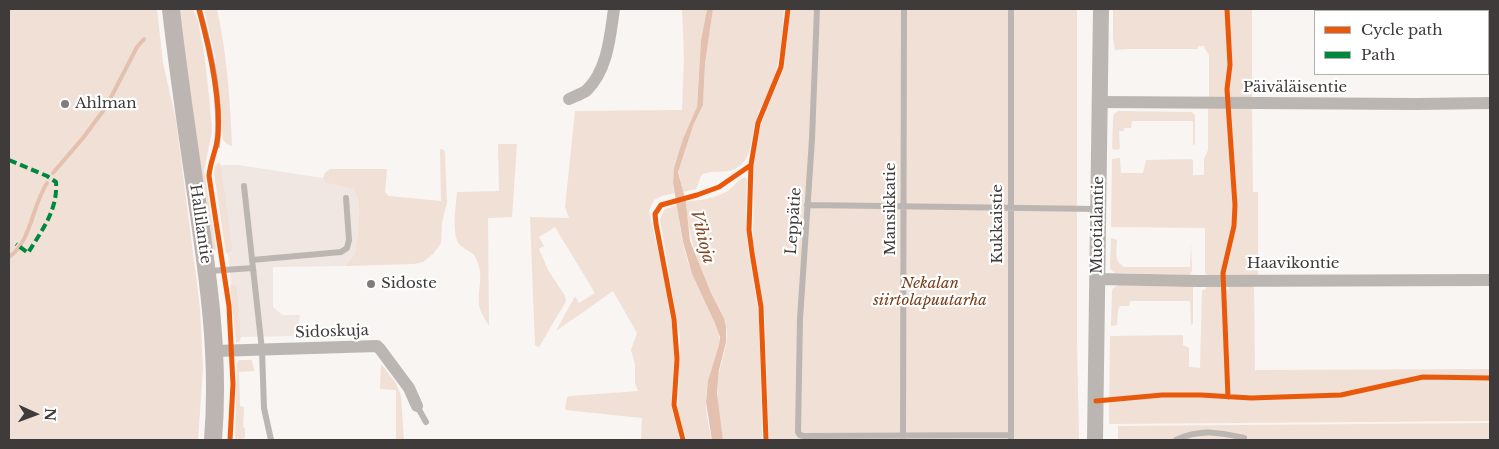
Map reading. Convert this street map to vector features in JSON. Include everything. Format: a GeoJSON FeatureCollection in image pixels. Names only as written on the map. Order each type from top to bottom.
{"type":"FeatureCollection","features":[{"type":"Feature","properties":{"kind":"main road","name":"Hallilantie"},"geometry":{"type":"LineString","coordinates":[[171,9],[179,77],[208,271],[215,351],[213,440]]}},
{"type":"Feature","properties":{"kind":"street"},"geometry":{"type":"LineString","coordinates":[[569,99],[586,91],[601,71],[609,44],[614,9]]}},
{"type":"Feature","properties":{"kind":"street","name":"Muotialantie"},"geometry":{"type":"LineString","coordinates":[[1095,440],[1101,9]]}},
{"type":"Feature","properties":{"kind":"street","name":"Päiväläisentie"},"geometry":{"type":"LineString","coordinates":[[1100,102],[1490,103]]}},
{"type":"Feature","properties":{"kind":"street","name":"Haavikontie"},"geometry":{"type":"LineString","coordinates":[[1097,279],[1198,281],[1490,280]]}},
{"type":"Feature","properties":{"kind":"street","name":"Sidoskuja"},"geometry":{"type":"LineString","coordinates":[[215,351],[376,346],[409,388],[417,406]]}},
{"type":"Feature","properties":{"kind":"lane"},"geometry":{"type":"LineString","coordinates":[[199,9],[211,58],[216,96],[217,146]]}},
{"type":"Feature","properties":{"kind":"lane","name":"Leppätie"},"geometry":{"type":"LineString","coordinates":[[816,9],[812,139],[800,318],[798,432],[800,435],[903,438]]}},
{"type":"Feature","properties":{"kind":"lane","name":"Mansikkatie"},"geometry":{"type":"LineString","coordinates":[[903,438],[904,9]]}},
{"type":"Feature","properties":{"kind":"lane","name":"Kukkaistie"},"geometry":{"type":"LineString","coordinates":[[1011,9],[1011,438]]}},
{"type":"Feature","properties":{"kind":"lane"},"geometry":{"type":"LineString","coordinates":[[244,186],[262,350],[264,408],[271,440]]}},
{"type":"Feature","properties":{"kind":"lane"},"geometry":{"type":"LineString","coordinates":[[208,271],[340,252],[347,248],[349,240],[346,198]]}},
{"type":"Feature","properties":{"kind":"lane"},"geometry":{"type":"LineString","coordinates":[[807,205],[1011,206],[1098,209]]}},
{"type":"Feature","properties":{"kind":"lane"},"geometry":{"type":"LineString","coordinates":[[417,406],[426,422]]}},
{"type":"Feature","properties":{"kind":"lane"},"geometry":{"type":"LineString","coordinates":[[1176,440],[1204,432],[1244,438]]}},
{"type":"Feature","properties":{"kind":"lane"},"geometry":{"type":"LineString","coordinates":[[903,438],[1011,438]]}},
{"type":"Feature","properties":{"kind":"shaded area"},"geometry":{"type":"Polygon","coordinates":[[[707,9],[713,9],[705,64],[703,105],[693,126],[678,172],[686,202],[690,241],[711,293],[724,318],[726,327],[726,342],[719,370],[717,393],[723,440],[712,440],[706,402],[708,381],[720,337],[692,274],[683,242],[673,183],[674,168],[683,139],[697,107],[701,40],[707,9]]]}},
{"type":"Feature","properties":{"kind":"shaded area"},"geometry":{"type":"Polygon","coordinates":[[[222,165],[238,165],[323,178],[325,183],[354,189],[359,204],[358,231],[355,254],[345,266],[273,267],[273,307],[282,315],[300,315],[297,336],[241,337],[237,287],[231,285],[228,254],[231,253],[222,165]]]}},
{"type":"Feature","properties":{"kind":"green space"},"geometry":{"type":"Polygon","coordinates":[[[9,9],[157,9],[163,63],[176,120],[200,308],[203,369],[198,440],[9,440],[9,9]]]}},
{"type":"Feature","properties":{"kind":"green space"},"geometry":{"type":"Polygon","coordinates":[[[180,9],[193,9],[198,21],[204,53],[212,131],[204,171],[215,251],[211,247],[207,227],[180,9]]]}},
{"type":"Feature","properties":{"kind":"green space"},"geometry":{"type":"Polygon","coordinates":[[[204,9],[217,9],[228,77],[232,146],[223,140],[215,56],[204,9]]]}},
{"type":"Feature","properties":{"kind":"green space"},"geometry":{"type":"Polygon","coordinates":[[[682,9],[707,9],[701,40],[697,107],[674,168],[673,187],[675,193],[654,200],[649,211],[664,279],[674,338],[671,405],[680,440],[641,440],[642,418],[565,410],[567,397],[570,396],[638,391],[635,383],[635,364],[631,350],[637,333],[613,291],[556,331],[575,296],[579,303],[595,293],[555,227],[539,237],[544,246],[539,249],[548,270],[565,296],[566,301],[539,347],[535,345],[530,217],[569,218],[565,207],[575,111],[682,110],[684,58],[682,9]]]}},
{"type":"Feature","properties":{"kind":"green space"},"geometry":{"type":"Polygon","coordinates":[[[713,9],[784,9],[780,52],[774,77],[761,106],[745,160],[737,168],[702,175],[696,189],[683,192],[678,169],[693,126],[703,105],[705,64],[713,9]]]}},
{"type":"Feature","properties":{"kind":"green space","name":"Nekalan siirtolapuutarha"},"geometry":{"type":"Polygon","coordinates":[[[791,9],[1077,9],[1077,343],[1079,440],[769,440],[765,317],[753,241],[754,165],[761,124],[784,68],[791,9]]]}},
{"type":"Feature","properties":{"kind":"green space"},"geometry":{"type":"Polygon","coordinates":[[[1113,9],[1252,9],[1252,99],[1209,98],[1209,55],[1204,46],[1198,46],[1198,49],[1115,50],[1113,9]]]}},
{"type":"Feature","properties":{"kind":"green space"},"geometry":{"type":"Polygon","coordinates":[[[1208,109],[1252,109],[1253,192],[1258,192],[1258,275],[1207,275],[1205,273],[1205,228],[1111,227],[1112,159],[1120,158],[1121,173],[1143,173],[1146,160],[1191,159],[1193,161],[1193,175],[1204,175],[1204,159],[1208,150],[1208,109]]]}},
{"type":"Feature","properties":{"kind":"green space"},"geometry":{"type":"Polygon","coordinates":[[[1118,111],[1192,112],[1195,115],[1195,144],[1193,145],[1193,121],[1132,121],[1131,128],[1124,128],[1124,131],[1119,131],[1120,149],[1114,150],[1112,148],[1113,118],[1114,114],[1118,111]]]}},
{"type":"Feature","properties":{"kind":"green space"},"geometry":{"type":"Polygon","coordinates":[[[498,144],[517,144],[512,217],[488,218],[489,326],[479,304],[480,272],[474,255],[457,241],[455,212],[457,192],[499,191],[498,144]]]}},
{"type":"Feature","properties":{"kind":"green space"},"geometry":{"type":"Polygon","coordinates":[[[440,149],[444,150],[445,153],[447,202],[442,223],[441,243],[434,253],[423,262],[414,264],[345,266],[355,254],[359,204],[354,189],[325,183],[323,178],[325,173],[330,169],[387,169],[385,192],[389,196],[441,201],[440,149]]]}},
{"type":"Feature","properties":{"kind":"green space"},"geometry":{"type":"Polygon","coordinates":[[[219,162],[232,247],[232,251],[228,254],[226,253],[214,173],[215,166],[219,162]]]}},
{"type":"Feature","properties":{"kind":"green space"},"geometry":{"type":"Polygon","coordinates":[[[745,177],[747,180],[747,242],[759,317],[762,440],[723,440],[718,390],[727,340],[726,326],[697,258],[691,237],[686,202],[717,196],[729,190],[745,177]]]}},
{"type":"Feature","properties":{"kind":"green space"},"geometry":{"type":"Polygon","coordinates":[[[678,204],[681,234],[689,265],[718,328],[718,352],[710,375],[706,395],[707,418],[712,440],[686,440],[678,411],[680,337],[660,219],[664,210],[678,204]]]}},
{"type":"Feature","properties":{"kind":"green space"},"geometry":{"type":"Polygon","coordinates":[[[1111,238],[1117,240],[1117,259],[1125,267],[1190,267],[1191,243],[1192,271],[1189,275],[1115,273],[1110,269],[1111,238]]]}},
{"type":"Feature","properties":{"kind":"green space"},"geometry":{"type":"Polygon","coordinates":[[[230,285],[237,287],[241,337],[239,342],[236,342],[230,285]]]}},
{"type":"Feature","properties":{"kind":"green space"},"geometry":{"type":"Polygon","coordinates":[[[1119,285],[1192,286],[1193,324],[1191,325],[1190,301],[1130,301],[1129,306],[1120,306],[1117,325],[1111,326],[1112,292],[1113,288],[1119,285]]]}},
{"type":"Feature","properties":{"kind":"green space"},"geometry":{"type":"Polygon","coordinates":[[[1220,285],[1221,290],[1229,290],[1229,285],[1254,286],[1255,370],[1490,369],[1490,421],[1109,424],[1110,336],[1183,335],[1183,345],[1189,348],[1189,367],[1200,368],[1202,290],[1205,290],[1207,286],[1220,285]]]}},
{"type":"Feature","properties":{"kind":"green space"},"geometry":{"type":"Polygon","coordinates":[[[239,360],[252,360],[254,371],[239,372],[240,406],[244,407],[243,427],[245,428],[245,438],[235,440],[237,363],[239,360]]]}},
{"type":"Feature","properties":{"kind":"green space"},"geometry":{"type":"Polygon","coordinates":[[[381,364],[396,383],[401,396],[404,440],[396,440],[396,390],[380,389],[381,364]]]}},
{"type":"Feature","properties":{"kind":"green space"},"geometry":{"type":"Polygon","coordinates":[[[1490,423],[1490,440],[1118,440],[1118,426],[1490,423]]]}},
{"type":"Feature","properties":{"kind":"waterway"},"geometry":{"type":"LineString","coordinates":[[53,173],[106,107],[137,47],[144,39]]}},
{"type":"Feature","properties":{"kind":"waterway"},"geometry":{"type":"LineString","coordinates":[[9,257],[27,233],[47,183]]}},
{"type":"Feature","properties":{"kind":"marked path"},"geometry":{"type":"LineString","coordinates":[[9,160],[47,176],[56,182],[52,211],[28,253],[16,244]]}},
{"type":"Feature","properties":{"kind":"cycle path"},"geometry":{"type":"LineString","coordinates":[[199,9],[210,55],[218,104],[218,135],[209,176],[229,306],[233,384],[230,440]]}},
{"type":"Feature","properties":{"kind":"cycle path"},"geometry":{"type":"LineString","coordinates":[[766,440],[761,307],[749,230],[751,165],[758,123],[781,67],[788,9]]}},
{"type":"Feature","properties":{"kind":"cycle path"},"geometry":{"type":"LineString","coordinates":[[1227,9],[1230,65],[1227,89],[1235,205],[1234,226],[1223,273],[1228,397]]}},
{"type":"Feature","properties":{"kind":"cycle path"},"geometry":{"type":"LineString","coordinates":[[683,440],[674,405],[677,359],[674,319],[655,214],[661,205],[719,187],[751,165]]}},
{"type":"Feature","properties":{"kind":"cycle path"},"geometry":{"type":"LineString","coordinates":[[1096,401],[1162,395],[1251,398],[1341,395],[1423,377],[1490,378]]}},
{"type":"Feature","properties":{"kind":"place","name":"Ahlman"},"geometry":{"type":"Point","coordinates":[65,104]}},
{"type":"Feature","properties":{"kind":"place","name":"Sidoste"},"geometry":{"type":"Point","coordinates":[371,284]}},
{"type":"Feature","properties":{"kind":"water label","name":"Vihioja"},"geometry":{"type":"Point","coordinates":[702,237]}}]}
